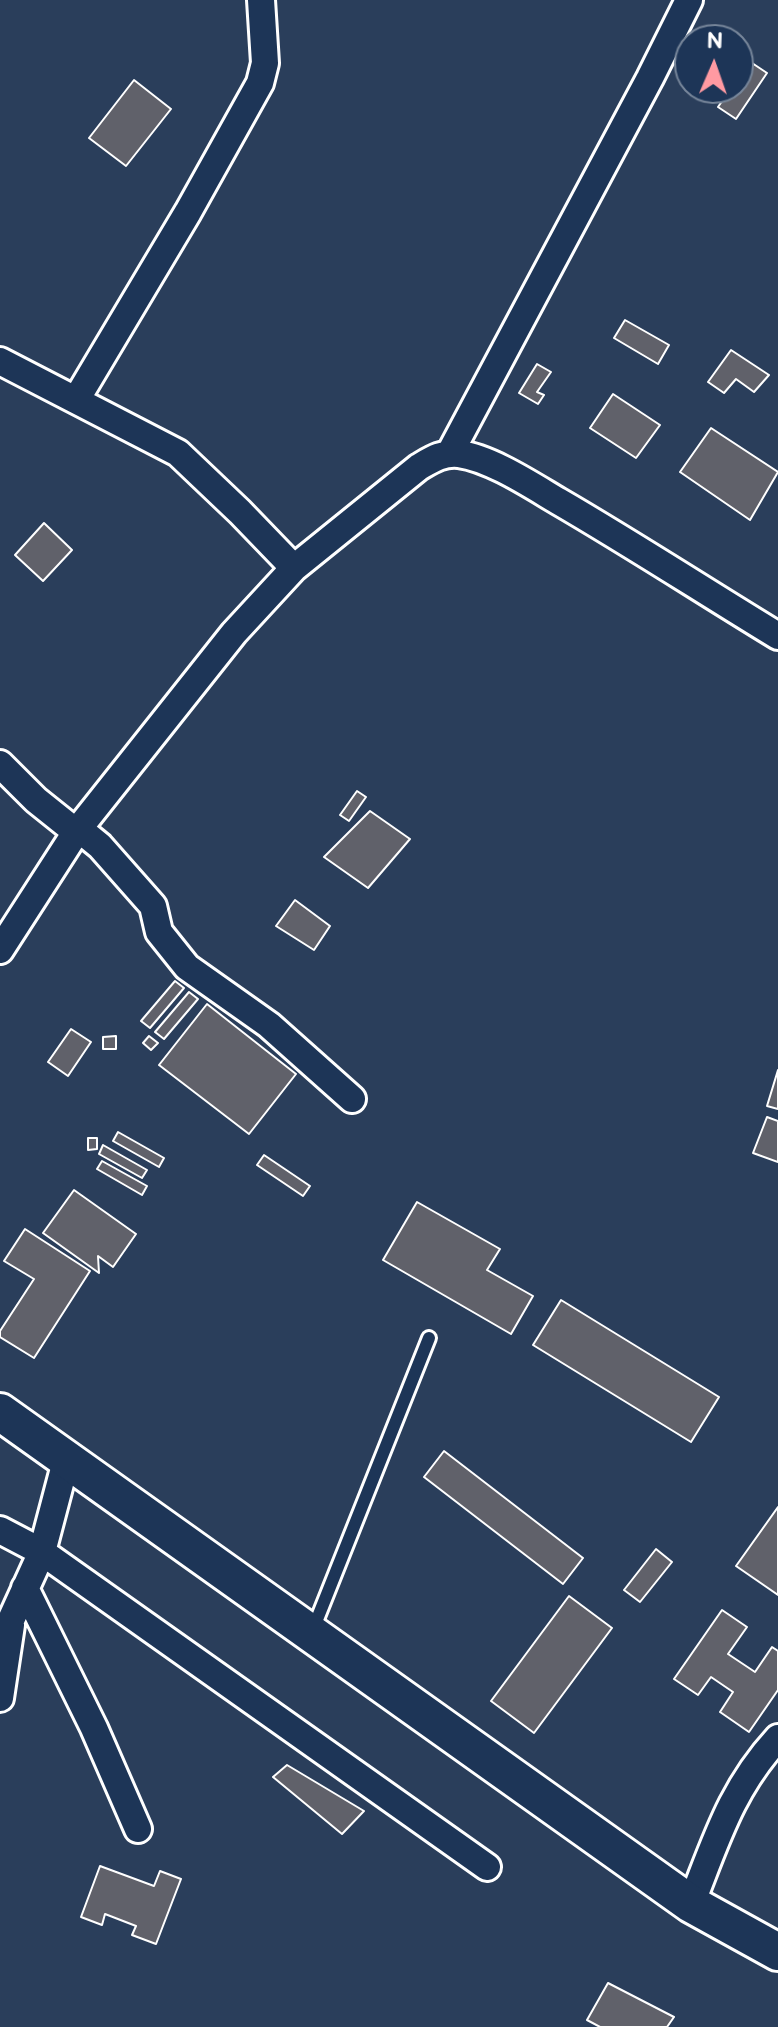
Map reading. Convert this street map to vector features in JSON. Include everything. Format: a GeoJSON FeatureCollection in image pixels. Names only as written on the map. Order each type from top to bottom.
{"type":"FeatureCollection","features":[{"type":"Feature","properties":{"kind":"street"},"geometry":{"type":"LineString","coordinates":[[76,400],[188,212],[260,83],[265,63],[261,0]]}},
{"type":"Feature","properties":{"kind":"street"},"geometry":{"type":"LineString","coordinates":[[450,453],[689,0]]}},
{"type":"Feature","properties":{"kind":"street"},"geometry":{"type":"LineString","coordinates":[[0,361],[178,453],[294,568]]}},
{"type":"Feature","properties":{"kind":"street"},"geometry":{"type":"LineString","coordinates":[[0,950],[77,830],[187,690],[294,568],[434,458],[450,453],[474,457],[532,486],[778,636]]}},
{"type":"Feature","properties":{"kind":"street"},"geometry":{"type":"LineString","coordinates":[[0,764],[36,800],[100,846],[153,906],[159,932],[187,967],[269,1025],[352,1099]]}},
{"type":"Feature","properties":{"kind":"street"},"geometry":{"type":"LineString","coordinates":[[0,1412],[691,1904],[778,1952]]}},
{"type":"Feature","properties":{"kind":"street"},"geometry":{"type":"LineString","coordinates":[[0,1644],[42,1552],[66,1461]]}},
{"type":"Feature","properties":{"kind":"street"},"geometry":{"type":"LineString","coordinates":[[0,1530],[42,1552],[487,1867]]}},
{"type":"Feature","properties":{"kind":"street"},"geometry":{"type":"LineString","coordinates":[[25,1588],[94,1728],[138,1829]]}},
{"type":"Feature","properties":{"kind":"street"},"geometry":{"type":"LineString","coordinates":[[0,1698],[13,1614]]}},
{"type":"Feature","properties":{"kind":"street"},"geometry":{"type":"LineString","coordinates":[[691,1904],[743,1780],[778,1738]]}},
{"type":"Feature","properties":{"kind":"lane"},"geometry":{"type":"LineString","coordinates":[[311,1635],[429,1338]]}},
{"type":"Feature","properties":{"kind":"building"},"geometry":{"type":"Polygon","coordinates":[[[754,64],[767,73],[754,92],[754,64]]]}},
{"type":"Feature","properties":{"kind":"building"},"geometry":{"type":"Polygon","coordinates":[[[134,80],[171,109],[126,166],[89,138],[134,80]]]}},
{"type":"Feature","properties":{"kind":"building"},"geometry":{"type":"Polygon","coordinates":[[[720,104],[746,104],[736,119],[718,107],[720,104]]]}},
{"type":"Feature","properties":{"kind":"building"},"geometry":{"type":"Polygon","coordinates":[[[625,320],[669,345],[658,364],[614,338],[625,320]]]}},
{"type":"Feature","properties":{"kind":"building"},"geometry":{"type":"Polygon","coordinates":[[[731,350],[769,375],[754,392],[736,379],[724,393],[708,382],[731,350]]]}},
{"type":"Feature","properties":{"kind":"building"},"geometry":{"type":"Polygon","coordinates":[[[537,364],[551,372],[537,392],[544,395],[538,404],[519,393],[537,364]]]}},
{"type":"Feature","properties":{"kind":"building"},"geometry":{"type":"Polygon","coordinates":[[[613,394],[660,425],[636,458],[590,428],[613,394]]]}},
{"type":"Feature","properties":{"kind":"building"},"geometry":{"type":"Polygon","coordinates":[[[711,428],[778,472],[750,520],[680,472],[711,428]]]}},
{"type":"Feature","properties":{"kind":"building"},"geometry":{"type":"Polygon","coordinates":[[[44,523],[72,550],[43,581],[15,555],[44,523]]]}},
{"type":"Feature","properties":{"kind":"building"},"geometry":{"type":"Polygon","coordinates":[[[357,791],[366,797],[349,821],[340,815],[357,791]]]}},
{"type":"Feature","properties":{"kind":"building"},"geometry":{"type":"Polygon","coordinates":[[[370,811],[410,839],[368,888],[324,857],[370,811]]]}},
{"type":"Feature","properties":{"kind":"building"},"geometry":{"type":"Polygon","coordinates":[[[295,900],[330,926],[314,950],[276,926],[295,900]]]}},
{"type":"Feature","properties":{"kind":"building"},"geometry":{"type":"Polygon","coordinates":[[[175,981],[184,988],[150,1028],[141,1021],[175,981]]]}},
{"type":"Feature","properties":{"kind":"building"},"geometry":{"type":"Polygon","coordinates":[[[189,992],[198,999],[164,1039],[155,1032],[189,992]]]}},
{"type":"Feature","properties":{"kind":"building"},"geometry":{"type":"Polygon","coordinates":[[[207,1004],[296,1074],[249,1134],[159,1065],[207,1004]]]}},
{"type":"Feature","properties":{"kind":"building"},"geometry":{"type":"Polygon","coordinates":[[[71,1029],[91,1042],[68,1076],[48,1062],[71,1029]]]}},
{"type":"Feature","properties":{"kind":"building"},"geometry":{"type":"Polygon","coordinates":[[[116,1036],[116,1049],[103,1049],[103,1037],[116,1036]]]}},
{"type":"Feature","properties":{"kind":"building"},"geometry":{"type":"Polygon","coordinates":[[[149,1036],[158,1043],[151,1050],[143,1043],[149,1036]]]}},
{"type":"Feature","properties":{"kind":"building"},"geometry":{"type":"Polygon","coordinates":[[[778,1070],[778,1109],[767,1106],[778,1070]]]}},
{"type":"Feature","properties":{"kind":"building"},"geometry":{"type":"Polygon","coordinates":[[[767,1117],[778,1121],[778,1162],[753,1153],[767,1117]]]}},
{"type":"Feature","properties":{"kind":"building"},"geometry":{"type":"Polygon","coordinates":[[[118,1132],[164,1158],[159,1167],[113,1141],[118,1132]]]}},
{"type":"Feature","properties":{"kind":"building"},"geometry":{"type":"Polygon","coordinates":[[[88,1138],[97,1138],[97,1149],[88,1150],[88,1138]]]}},
{"type":"Feature","properties":{"kind":"building"},"geometry":{"type":"Polygon","coordinates":[[[103,1145],[147,1170],[142,1178],[99,1154],[103,1145]]]}},
{"type":"Feature","properties":{"kind":"building"},"geometry":{"type":"Polygon","coordinates":[[[264,1155],[310,1186],[303,1196],[257,1165],[264,1155]]]}},
{"type":"Feature","properties":{"kind":"building"},"geometry":{"type":"Polygon","coordinates":[[[102,1161],[147,1186],[142,1195],[97,1169],[102,1161]]]}},
{"type":"Feature","properties":{"kind":"building"},"geometry":{"type":"Polygon","coordinates":[[[74,1190],[136,1234],[113,1267],[98,1256],[99,1273],[43,1233],[74,1190]]]}},
{"type":"Feature","properties":{"kind":"building"},"geometry":{"type":"Polygon","coordinates":[[[417,1202],[500,1249],[487,1270],[533,1296],[511,1334],[383,1260],[417,1202]]]}},
{"type":"Feature","properties":{"kind":"building"},"geometry":{"type":"Polygon","coordinates":[[[25,1229],[90,1271],[34,1358],[0,1337],[0,1331],[34,1279],[4,1261],[25,1229]]]}},
{"type":"Feature","properties":{"kind":"building"},"geometry":{"type":"Polygon","coordinates":[[[561,1300],[719,1397],[691,1442],[533,1345],[561,1300]]]}},
{"type":"Feature","properties":{"kind":"building"},"geometry":{"type":"Polygon","coordinates":[[[444,1451],[583,1558],[563,1584],[424,1477],[444,1451]]]}},
{"type":"Feature","properties":{"kind":"building"},"geometry":{"type":"Polygon","coordinates":[[[778,1507],[778,1595],[736,1566],[778,1507]]]}},
{"type":"Feature","properties":{"kind":"building"},"geometry":{"type":"Polygon","coordinates":[[[656,1549],[672,1562],[640,1602],[624,1590],[656,1549]]]}},
{"type":"Feature","properties":{"kind":"building"},"geometry":{"type":"Polygon","coordinates":[[[569,1596],[612,1628],[534,1733],[491,1701],[569,1596]]]}},
{"type":"Feature","properties":{"kind":"building"},"geometry":{"type":"Polygon","coordinates":[[[722,1610],[747,1627],[728,1654],[755,1672],[772,1647],[778,1651],[778,1690],[749,1732],[720,1712],[733,1692],[711,1677],[698,1695],[674,1679],[722,1610]]]}},
{"type":"Feature","properties":{"kind":"building"},"geometry":{"type":"Polygon","coordinates":[[[287,1765],[364,1811],[342,1834],[273,1777],[287,1765]]]}},
{"type":"Feature","properties":{"kind":"building"},"geometry":{"type":"Polygon","coordinates":[[[100,1866],[154,1886],[160,1871],[181,1879],[156,1944],[132,1935],[136,1926],[105,1914],[102,1925],[81,1917],[100,1866]]]}},
{"type":"Feature","properties":{"kind":"building"},"geometry":{"type":"Polygon","coordinates":[[[608,1983],[674,2017],[667,2027],[600,2027],[587,2020],[608,1983]]]}}]}
